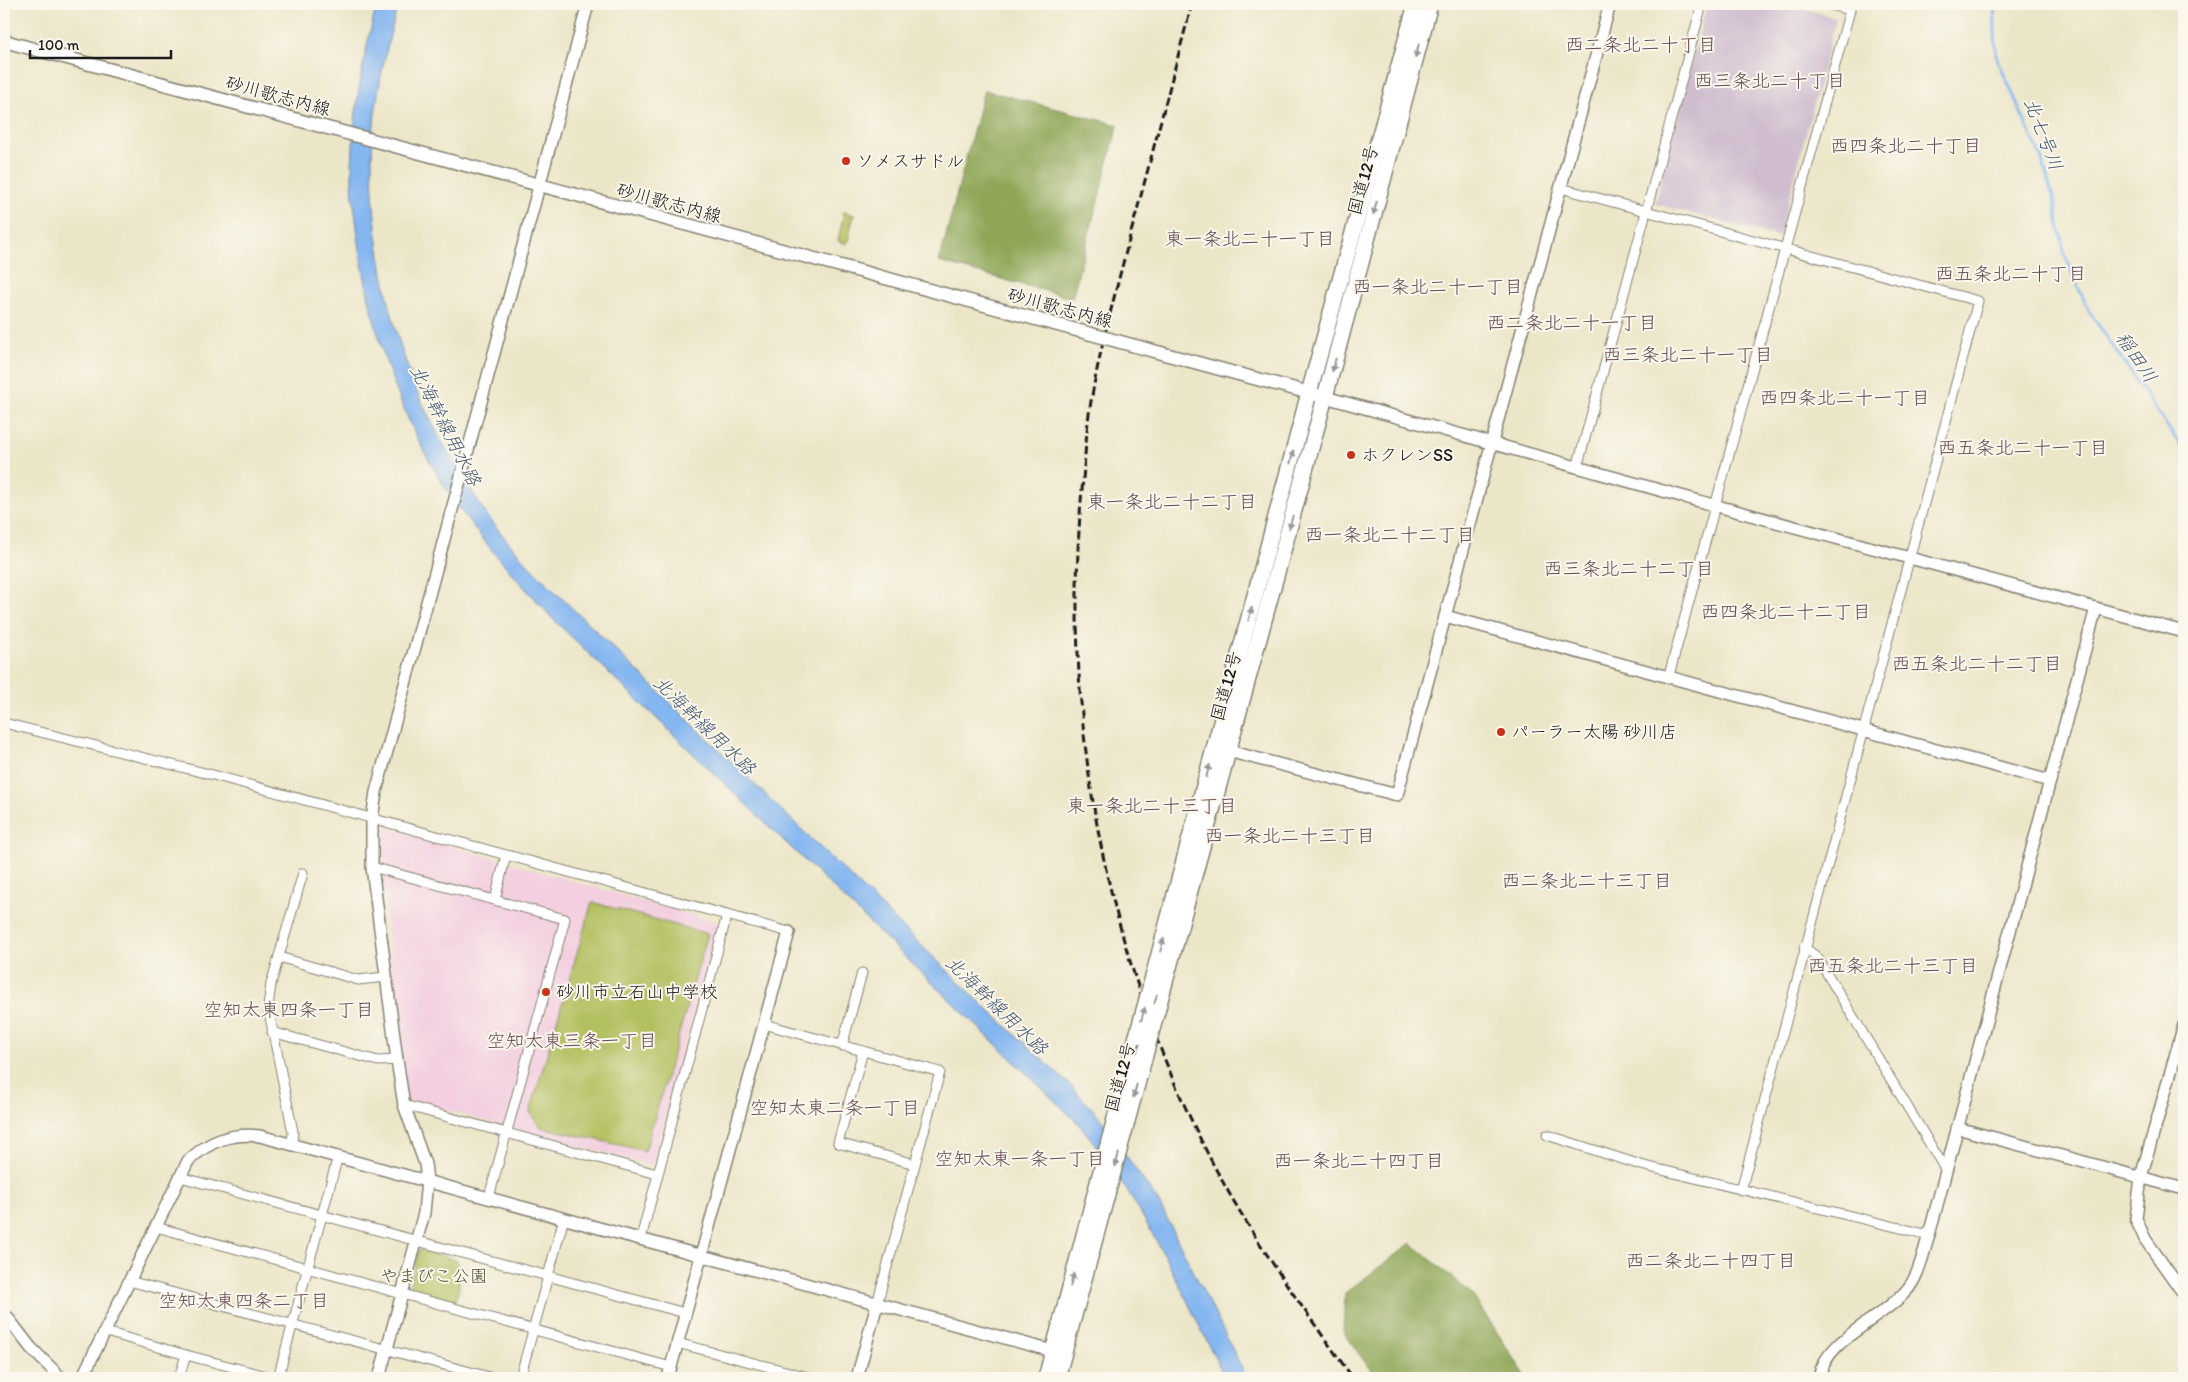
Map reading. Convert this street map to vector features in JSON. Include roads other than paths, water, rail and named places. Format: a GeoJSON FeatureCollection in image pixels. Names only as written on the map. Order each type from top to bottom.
{"type":"FeatureCollection","features":[{"type":"Feature","properties":{"kind":"highway","name":"国道12号"},"geometry":{"type":"LineString","coordinates":[[1046,1378],[1058,1352],[1103,1190],[1120,1124],[1137,1036],[1309,393],[1416,4]]}},
{"type":"Feature","properties":{"kind":"highway","name":"国道12号"},"geometry":{"type":"LineString","coordinates":[[1120,1124],[1157,1011],[1326,398],[1430,4]]}},
{"type":"Feature","properties":{"kind":"highway","name":"国道12号"},"geometry":{"type":"LineString","coordinates":[[1057,1378],[1058,1352]]}},
{"type":"Feature","properties":{"kind":"main road","name":"砂川歌志内線"},"geometry":{"type":"LineString","coordinates":[[4,41],[1326,398]]}},
{"type":"Feature","properties":{"kind":"street"},"geometry":{"type":"LineString","coordinates":[[379,1378],[424,1213],[427,1180],[425,1164],[404,1105],[386,977],[372,867],[372,819],[376,792],[588,4]]}},
{"type":"Feature","properties":{"kind":"street"},"geometry":{"type":"LineString","coordinates":[[1228,751],[1397,795],[1610,4]]}},
{"type":"Feature","properties":{"kind":"street"},"geometry":{"type":"LineString","coordinates":[[1577,468],[1702,4]]}},
{"type":"Feature","properties":{"kind":"street"},"geometry":{"type":"LineString","coordinates":[[1668,678],[1717,506],[1850,10],[1827,4]]}},
{"type":"Feature","properties":{"kind":"street"},"geometry":{"type":"LineString","coordinates":[[1561,188],[1978,301],[1740,1190]]}},
{"type":"Feature","properties":{"kind":"street"},"geometry":{"type":"LineString","coordinates":[[1326,398],[2184,632]]}},
{"type":"Feature","properties":{"kind":"street"},"geometry":{"type":"LineString","coordinates":[[1819,1378],[1821,1368],[1835,1346],[1893,1306],[1908,1289],[1929,1235],[1945,1169],[2096,608]]}},
{"type":"Feature","properties":{"kind":"street"},"geometry":{"type":"LineString","coordinates":[[1445,616],[2050,781]]}},
{"type":"Feature","properties":{"kind":"street"},"geometry":{"type":"LineString","coordinates":[[4,722],[213,775],[789,932],[669,1373],[533,1330],[156,1227]]}},
{"type":"Feature","properties":{"kind":"street"},"geometry":{"type":"LineString","coordinates":[[495,900],[506,855]]}},
{"type":"Feature","properties":{"kind":"street"},"geometry":{"type":"LineString","coordinates":[[372,867],[565,919],[490,1197]]}},
{"type":"Feature","properties":{"kind":"street"},"geometry":{"type":"LineString","coordinates":[[292,1144],[293,1132],[268,1008],[271,984],[303,872]]}},
{"type":"Feature","properties":{"kind":"street"},"geometry":{"type":"LineString","coordinates":[[641,1238],[727,915]]}},
{"type":"Feature","properties":{"kind":"street"},"geometry":{"type":"LineString","coordinates":[[1804,947],[1818,957],[1945,1169]]}},
{"type":"Feature","properties":{"kind":"street"},"geometry":{"type":"LineString","coordinates":[[279,957],[358,980],[386,977]]}},
{"type":"Feature","properties":{"kind":"street"},"geometry":{"type":"LineString","coordinates":[[842,1046],[862,973]]}},
{"type":"Feature","properties":{"kind":"street"},"geometry":{"type":"LineString","coordinates":[[764,1024],[940,1072],[857,1378]]}},
{"type":"Feature","properties":{"kind":"street"},"geometry":{"type":"LineString","coordinates":[[2184,1025],[2142,1178],[2136,1220],[2145,1239],[2184,1294]]}},
{"type":"Feature","properties":{"kind":"street"},"geometry":{"type":"LineString","coordinates":[[272,1032],[378,1061],[397,1060]]}},
{"type":"Feature","properties":{"kind":"street"},"geometry":{"type":"LineString","coordinates":[[863,1051],[838,1143],[915,1164]]}},
{"type":"Feature","properties":{"kind":"street"},"geometry":{"type":"LineString","coordinates":[[404,1105],[657,1174]]}},
{"type":"Feature","properties":{"kind":"street"},"geometry":{"type":"LineString","coordinates":[[1957,1128],[2184,1189]]}},
{"type":"Feature","properties":{"kind":"street"},"geometry":{"type":"LineString","coordinates":[[82,1378],[188,1161],[211,1142],[244,1134],[260,1136],[338,1156],[1058,1352]]}},
{"type":"Feature","properties":{"kind":"street"},"geometry":{"type":"LineString","coordinates":[[1547,1135],[1641,1165],[1929,1235]]}},
{"type":"Feature","properties":{"kind":"street"},"geometry":{"type":"LineString","coordinates":[[106,1332],[186,1356],[276,1378],[293,1324],[338,1156]]}},
{"type":"Feature","properties":{"kind":"street"},"geometry":{"type":"LineString","coordinates":[[180,1177],[685,1313]]}},
{"type":"Feature","properties":{"kind":"street"},"geometry":{"type":"LineString","coordinates":[[520,1378],[564,1218]]}},
{"type":"Feature","properties":{"kind":"street"},"geometry":{"type":"LineString","coordinates":[[129,1281],[494,1378]]}},
{"type":"Feature","properties":{"kind":"street"},"geometry":{"type":"LineString","coordinates":[[4,1312],[31,1348],[61,1378]]}},
{"type":"Feature","properties":{"kind":"street"},"geometry":{"type":"LineString","coordinates":[[677,1343],[812,1378]]}},
{"type":"Feature","properties":{"kind":"street"},"geometry":{"type":"LineString","coordinates":[[179,1378],[186,1356]]}},
{"type":"Feature","properties":{"kind":"water"},"geometry":{"type":"Polygon","coordinates":[[[377,4],[398,4],[380,81],[374,121],[373,191],[380,258],[404,358],[416,389],[436,431],[479,503],[509,543],[550,587],[983,1005],[1070,1085],[1098,1115],[1159,1203],[1247,1378],[1225,1378],[1176,1278],[1140,1212],[1121,1180],[1076,1121],[554,620],[487,544],[444,485],[424,451],[392,379],[370,304],[357,227],[352,185],[354,134],[362,69],[377,4]]]}},
{"type":"Feature","properties":{"kind":"waterway","name":"北七号川"},"geometry":{"type":"LineString","coordinates":[[1994,4],[1996,56],[2042,160],[2055,204],[2064,251],[2073,276],[2089,311],[2184,451]]}},
{"type":"Feature","properties":{"kind":"railway"},"geometry":{"type":"LineString","coordinates":[[1192,4],[1113,302],[1097,369],[1089,414],[1078,563],[1078,647],[1084,730],[1095,813],[1112,895],[1135,976],[1163,1055],[1197,1132],[1231,1196],[1269,1258],[1353,1378]]}},
{"type":"Feature","properties":{"kind":"place","name":"ソメスサドル"},"geometry":{"type":"Point","coordinates":[846,161]}},
{"type":"Feature","properties":{"kind":"place","name":"ホクレンSS"},"geometry":{"type":"Point","coordinates":[1351,455]}},
{"type":"Feature","properties":{"kind":"place","name":"パーラー太陽 砂川店"},"geometry":{"type":"Point","coordinates":[1501,732]}},
{"type":"Feature","properties":{"kind":"place","name":"砂川市立石山中学校"},"geometry":{"type":"Point","coordinates":[546,992]}},
{"type":"Feature","properties":{"kind":"district","name":"西二条北二十丁目"},"geometry":{"type":"Point","coordinates":[1641,44]}},
{"type":"Feature","properties":{"kind":"district","name":"西三条北二十丁目"},"geometry":{"type":"Point","coordinates":[1770,80]}},
{"type":"Feature","properties":{"kind":"district","name":"西四条北二十丁目"},"geometry":{"type":"Point","coordinates":[1906,145]}},
{"type":"Feature","properties":{"kind":"district","name":"東一条北二十一丁目"},"geometry":{"type":"Point","coordinates":[1250,238]}},
{"type":"Feature","properties":{"kind":"district","name":"西五条北二十丁目"},"geometry":{"type":"Point","coordinates":[2011,273]}},
{"type":"Feature","properties":{"kind":"district","name":"西一条北二十一丁目"},"geometry":{"type":"Point","coordinates":[1438,286]}},
{"type":"Feature","properties":{"kind":"district","name":"西二条北二十一丁目"},"geometry":{"type":"Point","coordinates":[1572,322]}},
{"type":"Feature","properties":{"kind":"district","name":"西三条北二十一丁目"},"geometry":{"type":"Point","coordinates":[1688,354]}},
{"type":"Feature","properties":{"kind":"district","name":"西四条北二十一丁目"},"geometry":{"type":"Point","coordinates":[1845,397]}},
{"type":"Feature","properties":{"kind":"district","name":"西五条北二十一丁目"},"geometry":{"type":"Point","coordinates":[2023,447]}},
{"type":"Feature","properties":{"kind":"district","name":"東一条北二十二丁目"},"geometry":{"type":"Point","coordinates":[1172,501]}},
{"type":"Feature","properties":{"kind":"district","name":"西一条北二十二丁目"},"geometry":{"type":"Point","coordinates":[1390,534]}},
{"type":"Feature","properties":{"kind":"district","name":"西三条北二十二丁目"},"geometry":{"type":"Point","coordinates":[1629,568]}},
{"type":"Feature","properties":{"kind":"district","name":"西四条北二十二丁目"},"geometry":{"type":"Point","coordinates":[1786,611]}},
{"type":"Feature","properties":{"kind":"district","name":"西五条北二十二丁目"},"geometry":{"type":"Point","coordinates":[1977,663]}},
{"type":"Feature","properties":{"kind":"district","name":"東一条北二十三丁目"},"geometry":{"type":"Point","coordinates":[1152,805]}},
{"type":"Feature","properties":{"kind":"district","name":"西一条北二十三丁目"},"geometry":{"type":"Point","coordinates":[1290,835]}},
{"type":"Feature","properties":{"kind":"district","name":"西二条北二十三丁目"},"geometry":{"type":"Point","coordinates":[1587,880]}},
{"type":"Feature","properties":{"kind":"district","name":"西五条北二十三丁目"},"geometry":{"type":"Point","coordinates":[1893,965]}},
{"type":"Feature","properties":{"kind":"district","name":"空知太東四条一丁目"},"geometry":{"type":"Point","coordinates":[289,1009]}},
{"type":"Feature","properties":{"kind":"district","name":"空知太東三条一丁目"},"geometry":{"type":"Point","coordinates":[572,1040]}},
{"type":"Feature","properties":{"kind":"district","name":"空知太東二条一丁目"},"geometry":{"type":"Point","coordinates":[835,1107]}},
{"type":"Feature","properties":{"kind":"district","name":"空知太東一条一丁目"},"geometry":{"type":"Point","coordinates":[1020,1158]}},
{"type":"Feature","properties":{"kind":"district","name":"西一条北二十四丁目"},"geometry":{"type":"Point","coordinates":[1359,1160]}},
{"type":"Feature","properties":{"kind":"district","name":"西二条北二十四丁目"},"geometry":{"type":"Point","coordinates":[1711,1260]}},
{"type":"Feature","properties":{"kind":"district","name":"空知太東四条二丁目"},"geometry":{"type":"Point","coordinates":[244,1300]}},
{"type":"Feature","properties":{"kind":"water label","name":"稲田川"},"geometry":{"type":"Point","coordinates":[2137,357]}},
{"type":"Feature","properties":{"kind":"water label","name":"北海幹線用水路"},"geometry":{"type":"Point","coordinates":[446,425]}},
{"type":"Feature","properties":{"kind":"water label","name":"北海幹線用水路"},"geometry":{"type":"Point","coordinates":[705,725]}},
{"type":"Feature","properties":{"kind":"water label","name":"北海幹線用水路"},"geometry":{"type":"Point","coordinates":[997,1005]}},
{"type":"Feature","properties":{"kind":"park label","name":"やまびこ公園"},"geometry":{"type":"Point","coordinates":[434,1276]}}]}
